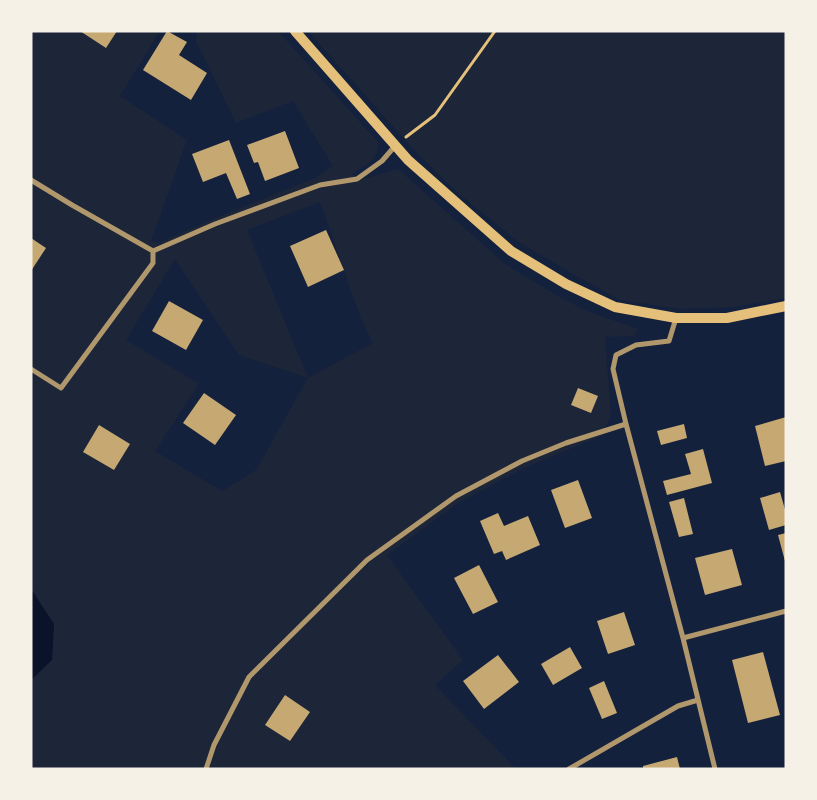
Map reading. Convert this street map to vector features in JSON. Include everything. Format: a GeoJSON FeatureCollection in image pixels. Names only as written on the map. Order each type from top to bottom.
{"type":"FeatureCollection","features":[{"type":"Feature","properties":{"kind":"main road"},"geometry":{"type":"LineString","coordinates":[[295,31],[408,160],[511,251],[566,284],[615,307],[676,318],[726,318],[786,306]]}},
{"type":"Feature","properties":{"kind":"street"},"geometry":{"type":"LineString","coordinates":[[153,251],[216,224],[320,185],[356,179],[382,161],[395,146]]}},
{"type":"Feature","properties":{"kind":"street"},"geometry":{"type":"LineString","coordinates":[[31,180],[153,251]]}},
{"type":"Feature","properties":{"kind":"street"},"geometry":{"type":"LineString","coordinates":[[31,369],[61,388],[153,262],[153,251]]}},
{"type":"Feature","properties":{"kind":"street"},"geometry":{"type":"LineString","coordinates":[[676,318],[669,341],[636,345],[616,355],[613,370],[715,769]]}},
{"type":"Feature","properties":{"kind":"street"},"geometry":{"type":"LineString","coordinates":[[206,769],[214,745],[249,677],[367,560],[456,496],[522,461],[566,443],[626,424]]}},
{"type":"Feature","properties":{"kind":"street"},"geometry":{"type":"LineString","coordinates":[[683,638],[786,611]]}},
{"type":"Feature","properties":{"kind":"street"},"geometry":{"type":"LineString","coordinates":[[569,769],[678,706],[698,700]]}},
{"type":"Feature","properties":{"kind":"path"},"geometry":{"type":"LineString","coordinates":[[395,146],[434,114],[495,31]]}},
{"type":"Feature","properties":{"kind":"shaded area"},"geometry":{"type":"Polygon","coordinates":[[[31,31],[160,31],[120,96],[187,140],[151,241],[158,243],[315,178],[333,166],[293,101],[236,123],[196,41],[197,31],[278,31],[378,142],[373,159],[351,174],[364,179],[398,169],[505,264],[556,295],[589,312],[638,329],[635,336],[605,337],[611,416],[601,436],[524,468],[458,503],[387,555],[463,660],[435,685],[516,769],[31,769],[31,680],[52,660],[54,624],[31,589],[31,31]],[[320,202],[247,230],[308,378],[373,343],[361,319],[320,202]],[[175,259],[126,340],[199,384],[155,451],[222,491],[256,470],[308,378],[239,355],[175,259]]]}},
{"type":"Feature","properties":{"kind":"shaded area"},"geometry":{"type":"Polygon","coordinates":[[[308,31],[786,31],[786,298],[733,307],[679,309],[620,300],[571,273],[519,242],[459,194],[416,152],[308,31]]]}},
{"type":"Feature","properties":{"kind":"shaded area"},"geometry":{"type":"Polygon","coordinates":[[[31,589],[54,624],[52,660],[31,680],[31,589]]]}},
{"type":"Feature","properties":{"kind":"building"},"geometry":{"type":"Polygon","coordinates":[[[80,31],[117,31],[106,48],[80,31]]]}},
{"type":"Feature","properties":{"kind":"building"},"geometry":{"type":"Polygon","coordinates":[[[167,31],[187,42],[179,55],[207,73],[191,100],[143,70],[167,31]]]}},
{"type":"Feature","properties":{"kind":"building"},"geometry":{"type":"Polygon","coordinates":[[[285,131],[299,168],[265,181],[258,162],[254,163],[247,145],[285,131]]]}},
{"type":"Feature","properties":{"kind":"building"},"geometry":{"type":"Polygon","coordinates":[[[229,140],[250,194],[237,199],[226,173],[203,182],[192,154],[229,140]]]}},
{"type":"Feature","properties":{"kind":"building"},"geometry":{"type":"Polygon","coordinates":[[[326,230],[344,270],[308,287],[290,246],[326,230]]]}},
{"type":"Feature","properties":{"kind":"building"},"geometry":{"type":"Polygon","coordinates":[[[31,238],[46,248],[31,271],[31,238]]]}},
{"type":"Feature","properties":{"kind":"building"},"geometry":{"type":"Polygon","coordinates":[[[169,301],[203,320],[186,350],[152,331],[169,301]]]}},
{"type":"Feature","properties":{"kind":"building"},"geometry":{"type":"Polygon","coordinates":[[[578,388],[598,396],[591,413],[571,405],[578,388]]]}},
{"type":"Feature","properties":{"kind":"building"},"geometry":{"type":"Polygon","coordinates":[[[204,393],[236,415],[215,445],[183,423],[204,393]]]}},
{"type":"Feature","properties":{"kind":"building"},"geometry":{"type":"Polygon","coordinates":[[[786,417],[786,461],[765,466],[755,426],[786,417]]]}},
{"type":"Feature","properties":{"kind":"building"},"geometry":{"type":"Polygon","coordinates":[[[684,424],[687,438],[661,445],[657,431],[684,424]]]}},
{"type":"Feature","properties":{"kind":"building"},"geometry":{"type":"Polygon","coordinates":[[[99,425],[130,444],[114,470],[83,452],[99,425]]]}},
{"type":"Feature","properties":{"kind":"building"},"geometry":{"type":"Polygon","coordinates":[[[703,449],[712,483],[667,495],[663,481],[691,474],[685,454],[703,449]]]}},
{"type":"Feature","properties":{"kind":"building"},"geometry":{"type":"Polygon","coordinates":[[[578,480],[592,518],[565,528],[551,490],[578,480]]]}},
{"type":"Feature","properties":{"kind":"building"},"geometry":{"type":"Polygon","coordinates":[[[780,492],[786,513],[786,525],[769,530],[760,498],[780,492]]]}},
{"type":"Feature","properties":{"kind":"building"},"geometry":{"type":"Polygon","coordinates":[[[684,498],[693,534],[679,537],[669,502],[684,498]]]}},
{"type":"Feature","properties":{"kind":"building"},"geometry":{"type":"Polygon","coordinates":[[[498,513],[504,526],[528,516],[540,545],[506,560],[502,551],[494,554],[480,521],[498,513]]]}},
{"type":"Feature","properties":{"kind":"building"},"geometry":{"type":"Polygon","coordinates":[[[786,533],[786,561],[785,561],[778,535],[786,533]]]}},
{"type":"Feature","properties":{"kind":"building"},"geometry":{"type":"Polygon","coordinates":[[[732,549],[742,585],[705,595],[695,558],[732,549]]]}},
{"type":"Feature","properties":{"kind":"building"},"geometry":{"type":"Polygon","coordinates":[[[479,565],[498,602],[473,614],[454,578],[479,565]]]}},
{"type":"Feature","properties":{"kind":"building"},"geometry":{"type":"Polygon","coordinates":[[[624,612],[635,645],[608,654],[597,621],[624,612]]]}},
{"type":"Feature","properties":{"kind":"building"},"geometry":{"type":"Polygon","coordinates":[[[570,647],[582,668],[553,685],[541,664],[570,647]]]}},
{"type":"Feature","properties":{"kind":"building"},"geometry":{"type":"Polygon","coordinates":[[[763,652],[780,715],[748,723],[732,660],[763,652]]]}},
{"type":"Feature","properties":{"kind":"building"},"geometry":{"type":"Polygon","coordinates":[[[498,655],[519,682],[484,709],[463,681],[498,655]]]}},
{"type":"Feature","properties":{"kind":"building"},"geometry":{"type":"Polygon","coordinates":[[[604,681],[617,713],[602,719],[589,688],[604,681]]]}},
{"type":"Feature","properties":{"kind":"building"},"geometry":{"type":"Polygon","coordinates":[[[285,695],[310,712],[290,741],[265,725],[285,695]]]}},
{"type":"Feature","properties":{"kind":"building"},"geometry":{"type":"Polygon","coordinates":[[[677,757],[680,769],[643,769],[643,766],[677,757]]]}}]}
